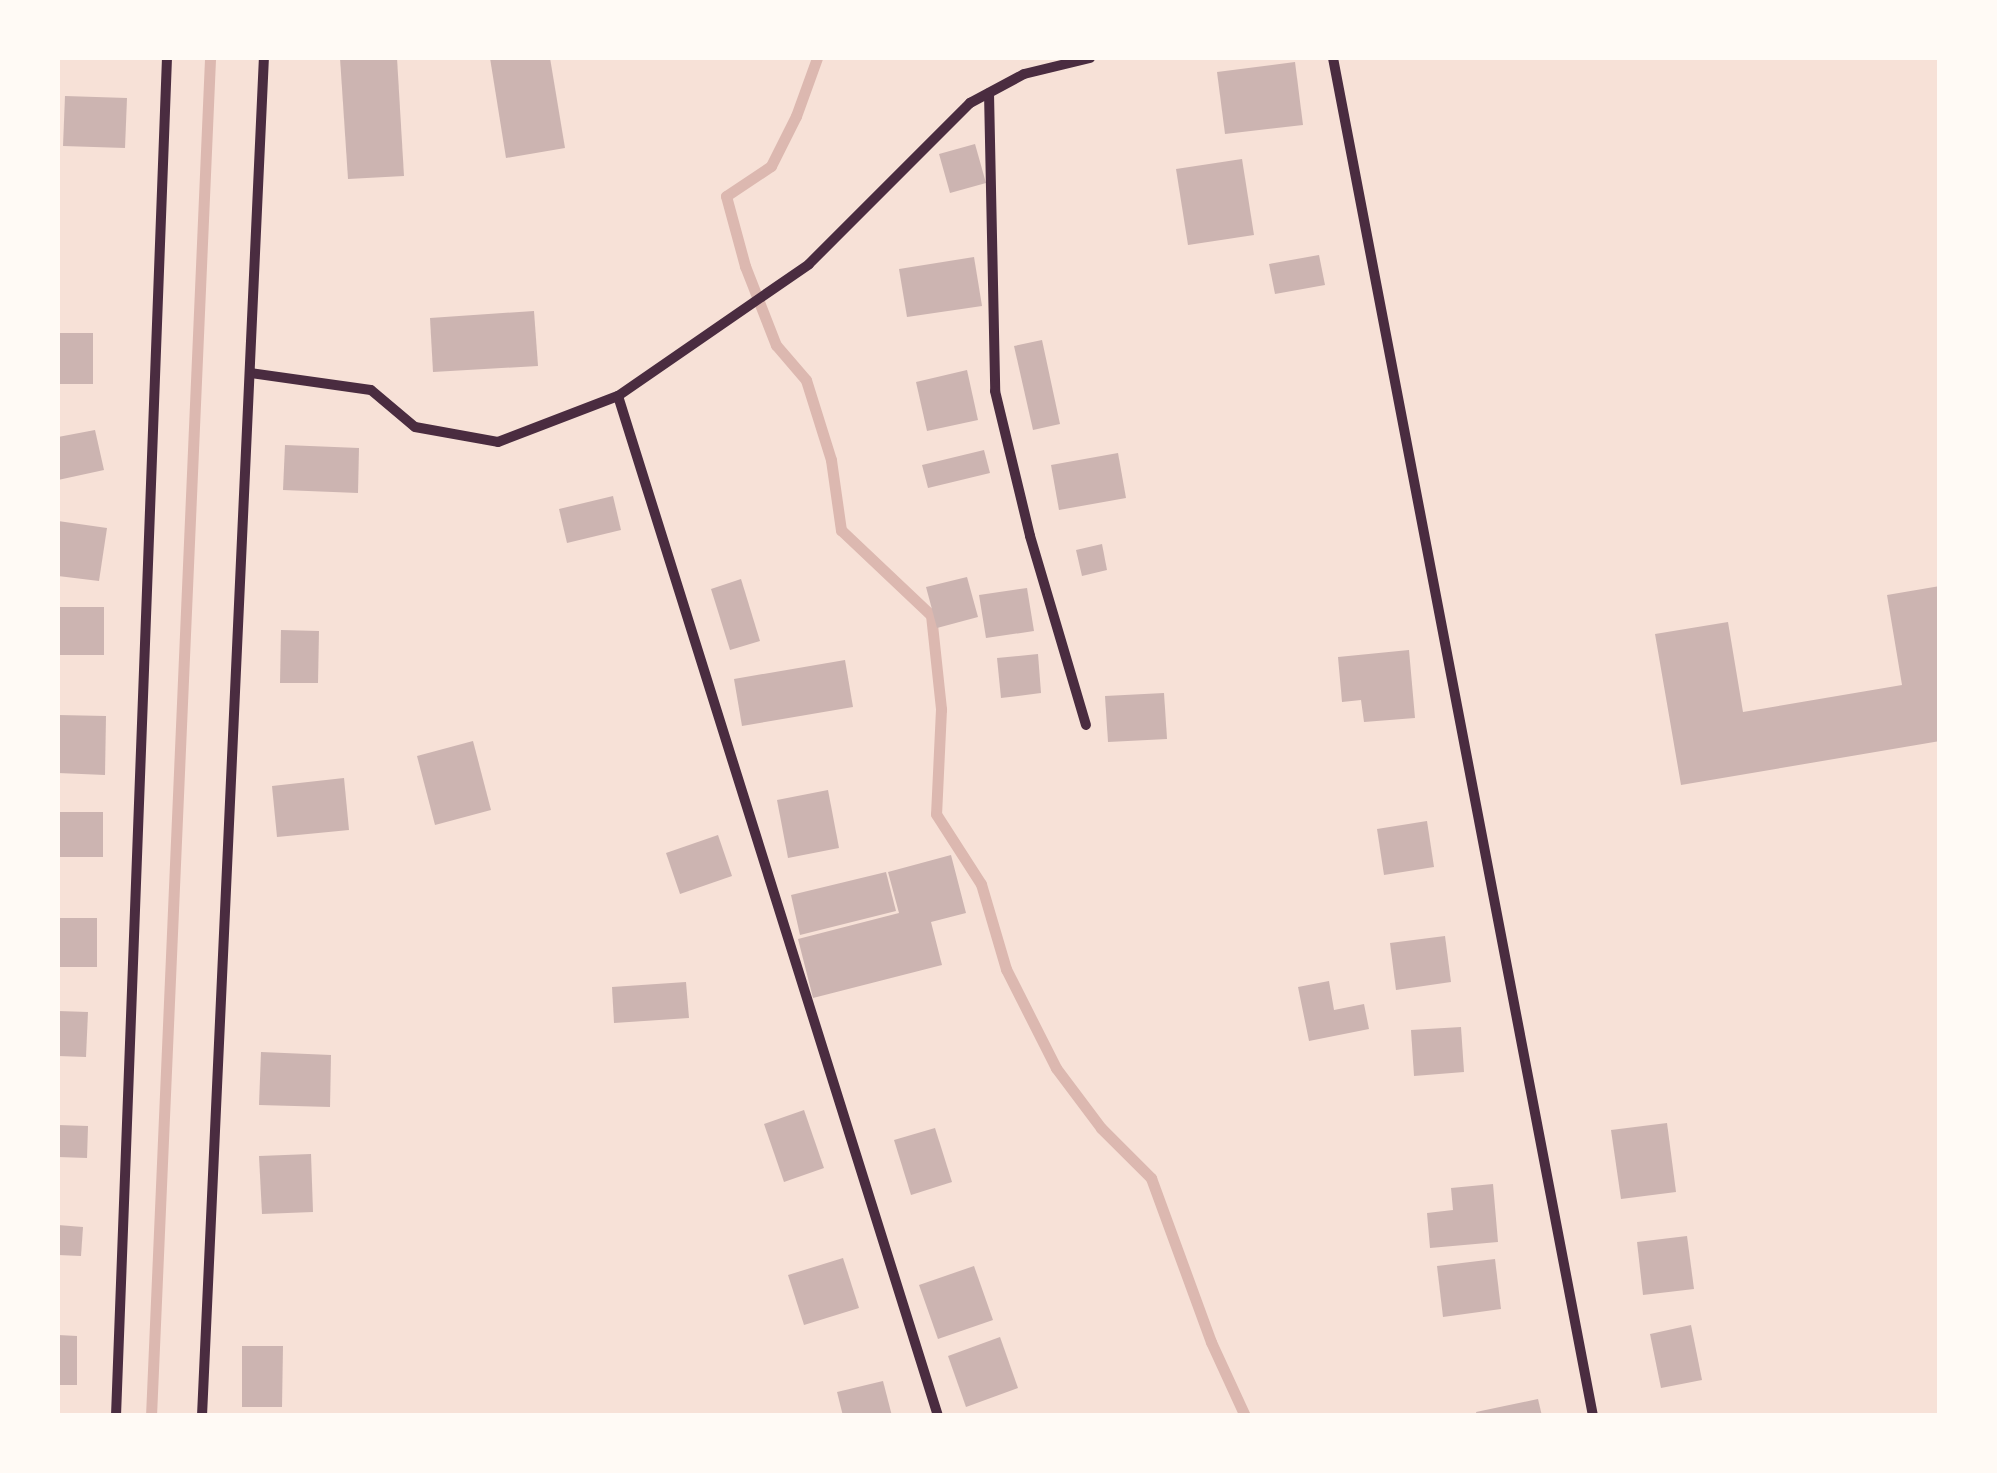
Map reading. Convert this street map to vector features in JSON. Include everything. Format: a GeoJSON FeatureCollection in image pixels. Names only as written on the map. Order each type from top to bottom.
{"type":"FeatureCollection","features":[{"type":"Feature","properties":{"kind":"street"},"geometry":{"type":"LineString","coordinates":[[116,1416],[168,58]]}},
{"type":"Feature","properties":{"kind":"street"},"geometry":{"type":"LineString","coordinates":[[202,1416],[264,58]]}},
{"type":"Feature","properties":{"kind":"street"},"geometry":{"type":"LineString","coordinates":[[251,373],[371,390],[415,427],[498,442],[618,396],[809,264],[970,103],[1024,74],[1090,58]]}},
{"type":"Feature","properties":{"kind":"street"},"geometry":{"type":"LineString","coordinates":[[1334,58],[1593,1416]]}},
{"type":"Feature","properties":{"kind":"street"},"geometry":{"type":"LineString","coordinates":[[989,93],[997,340],[995,391],[1030,536],[1086,725]]}},
{"type":"Feature","properties":{"kind":"street"},"geometry":{"type":"LineString","coordinates":[[618,396],[938,1416]]}},
{"type":"Feature","properties":{"kind":"building"},"geometry":{"type":"Polygon","coordinates":[[[340,58],[397,58],[404,176],[348,179],[340,58]]]}},
{"type":"Feature","properties":{"kind":"building"},"geometry":{"type":"Polygon","coordinates":[[[490,58],[550,58],[565,148],[506,158],[490,58]]]}},
{"type":"Feature","properties":{"kind":"building"},"geometry":{"type":"Polygon","coordinates":[[[1295,62],[1303,125],[1225,134],[1217,72],[1295,62]]]}},
{"type":"Feature","properties":{"kind":"building"},"geometry":{"type":"Polygon","coordinates":[[[65,96],[127,98],[125,148],[63,146],[65,96]]]}},
{"type":"Feature","properties":{"kind":"building"},"geometry":{"type":"Polygon","coordinates":[[[975,144],[986,183],[950,193],[939,154],[975,144]]]}},
{"type":"Feature","properties":{"kind":"building"},"geometry":{"type":"Polygon","coordinates":[[[1242,159],[1254,235],[1188,245],[1176,169],[1242,159]]]}},
{"type":"Feature","properties":{"kind":"building"},"geometry":{"type":"Polygon","coordinates":[[[1319,255],[1325,285],[1275,294],[1269,264],[1319,255]]]}},
{"type":"Feature","properties":{"kind":"building"},"geometry":{"type":"Polygon","coordinates":[[[974,257],[982,306],[907,317],[899,269],[974,257]]]}},
{"type":"Feature","properties":{"kind":"building"},"geometry":{"type":"Polygon","coordinates":[[[534,311],[538,366],[433,372],[430,318],[534,311]]]}},
{"type":"Feature","properties":{"kind":"building"},"geometry":{"type":"Polygon","coordinates":[[[58,333],[93,333],[93,384],[58,384],[58,333]]]}},
{"type":"Feature","properties":{"kind":"building"},"geometry":{"type":"Polygon","coordinates":[[[1042,340],[1060,424],[1033,430],[1014,346],[1042,340]]]}},
{"type":"Feature","properties":{"kind":"building"},"geometry":{"type":"Polygon","coordinates":[[[967,370],[978,420],[927,431],[916,382],[967,370]]]}},
{"type":"Feature","properties":{"kind":"building"},"geometry":{"type":"Polygon","coordinates":[[[95,430],[104,470],[58,480],[58,437],[95,430]]]}},
{"type":"Feature","properties":{"kind":"building"},"geometry":{"type":"Polygon","coordinates":[[[285,445],[359,448],[358,493],[283,490],[285,445]]]}},
{"type":"Feature","properties":{"kind":"building"},"geometry":{"type":"Polygon","coordinates":[[[984,450],[990,473],[928,488],[922,465],[984,450]]]}},
{"type":"Feature","properties":{"kind":"building"},"geometry":{"type":"Polygon","coordinates":[[[1118,453],[1126,498],[1059,510],[1051,465],[1118,453]]]}},
{"type":"Feature","properties":{"kind":"building"},"geometry":{"type":"Polygon","coordinates":[[[613,496],[621,530],[567,543],[559,509],[613,496]]]}},
{"type":"Feature","properties":{"kind":"building"},"geometry":{"type":"Polygon","coordinates":[[[58,521],[107,528],[99,581],[58,576],[58,521]]]}},
{"type":"Feature","properties":{"kind":"building"},"geometry":{"type":"Polygon","coordinates":[[[1102,544],[1107,570],[1082,576],[1076,550],[1102,544]]]}},
{"type":"Feature","properties":{"kind":"building"},"geometry":{"type":"Polygon","coordinates":[[[967,577],[978,617],[937,628],[926,587],[967,577]]]}},
{"type":"Feature","properties":{"kind":"building"},"geometry":{"type":"Polygon","coordinates":[[[741,579],[760,641],[730,650],[711,589],[741,579]]]}},
{"type":"Feature","properties":{"kind":"building"},"geometry":{"type":"Polygon","coordinates":[[[1940,586],[1940,741],[1681,785],[1655,634],[1728,622],[1743,712],[1902,685],[1887,595],[1940,586]]]}},
{"type":"Feature","properties":{"kind":"building"},"geometry":{"type":"Polygon","coordinates":[[[1027,588],[1034,631],[986,638],[979,595],[1027,588]]]}},
{"type":"Feature","properties":{"kind":"building"},"geometry":{"type":"Polygon","coordinates":[[[58,607],[104,607],[104,655],[58,655],[58,607]]]}},
{"type":"Feature","properties":{"kind":"building"},"geometry":{"type":"Polygon","coordinates":[[[281,630],[319,631],[318,683],[280,683],[281,630]]]}},
{"type":"Feature","properties":{"kind":"building"},"geometry":{"type":"Polygon","coordinates":[[[1409,650],[1415,718],[1364,722],[1361,700],[1342,702],[1338,657],[1409,650]]]}},
{"type":"Feature","properties":{"kind":"building"},"geometry":{"type":"Polygon","coordinates":[[[1038,654],[1041,693],[1001,698],[997,658],[1038,654]]]}},
{"type":"Feature","properties":{"kind":"building"},"geometry":{"type":"Polygon","coordinates":[[[845,660],[853,707],[742,726],[734,679],[845,660]]]}},
{"type":"Feature","properties":{"kind":"building"},"geometry":{"type":"Polygon","coordinates":[[[1164,693],[1167,739],[1108,742],[1105,696],[1164,693]]]}},
{"type":"Feature","properties":{"kind":"building"},"geometry":{"type":"Polygon","coordinates":[[[58,715],[106,716],[105,775],[58,773],[58,715]]]}},
{"type":"Feature","properties":{"kind":"building"},"geometry":{"type":"Polygon","coordinates":[[[473,741],[491,810],[435,825],[417,756],[473,741]]]}},
{"type":"Feature","properties":{"kind":"building"},"geometry":{"type":"Polygon","coordinates":[[[344,778],[349,830],[277,837],[272,786],[344,778]]]}},
{"type":"Feature","properties":{"kind":"building"},"geometry":{"type":"Polygon","coordinates":[[[828,790],[839,848],[788,858],[777,800],[828,790]]]}},
{"type":"Feature","properties":{"kind":"building"},"geometry":{"type":"Polygon","coordinates":[[[58,812],[103,812],[103,857],[58,857],[58,812]]]}},
{"type":"Feature","properties":{"kind":"building"},"geometry":{"type":"Polygon","coordinates":[[[1427,821],[1434,867],[1384,875],[1377,829],[1427,821]]]}},
{"type":"Feature","properties":{"kind":"building"},"geometry":{"type":"Polygon","coordinates":[[[718,835],[732,876],[680,894],[666,853],[718,835]]]}},
{"type":"Feature","properties":{"kind":"building"},"geometry":{"type":"Polygon","coordinates":[[[951,855],[966,913],[931,922],[942,965],[813,998],[798,939],[899,913],[888,872],[951,855]]]}},
{"type":"Feature","properties":{"kind":"building"},"geometry":{"type":"Polygon","coordinates":[[[886,872],[896,911],[800,935],[791,895],[886,872]]]}},
{"type":"Feature","properties":{"kind":"building"},"geometry":{"type":"Polygon","coordinates":[[[58,918],[97,918],[97,967],[58,967],[58,918]]]}},
{"type":"Feature","properties":{"kind":"building"},"geometry":{"type":"Polygon","coordinates":[[[1445,936],[1451,982],[1396,990],[1390,943],[1445,936]]]}},
{"type":"Feature","properties":{"kind":"building"},"geometry":{"type":"Polygon","coordinates":[[[1329,981],[1334,1010],[1364,1004],[1369,1029],[1309,1041],[1298,987],[1329,981]]]}},
{"type":"Feature","properties":{"kind":"building"},"geometry":{"type":"Polygon","coordinates":[[[686,982],[689,1018],[614,1023],[612,987],[686,982]]]}},
{"type":"Feature","properties":{"kind":"building"},"geometry":{"type":"Polygon","coordinates":[[[58,1011],[88,1012],[86,1057],[58,1056],[58,1011]]]}},
{"type":"Feature","properties":{"kind":"building"},"geometry":{"type":"Polygon","coordinates":[[[1461,1027],[1464,1072],[1414,1076],[1411,1030],[1461,1027]]]}},
{"type":"Feature","properties":{"kind":"building"},"geometry":{"type":"Polygon","coordinates":[[[261,1052],[331,1055],[330,1107],[259,1105],[261,1052]]]}},
{"type":"Feature","properties":{"kind":"building"},"geometry":{"type":"Polygon","coordinates":[[[804,1110],[824,1168],[784,1182],[764,1124],[804,1110]]]}},
{"type":"Feature","properties":{"kind":"building"},"geometry":{"type":"Polygon","coordinates":[[[1667,1123],[1676,1192],[1621,1199],[1611,1130],[1667,1123]]]}},
{"type":"Feature","properties":{"kind":"building"},"geometry":{"type":"Polygon","coordinates":[[[58,1125],[88,1126],[87,1158],[58,1157],[58,1125]]]}},
{"type":"Feature","properties":{"kind":"building"},"geometry":{"type":"Polygon","coordinates":[[[935,1128],[952,1182],[911,1195],[894,1140],[935,1128]]]}},
{"type":"Feature","properties":{"kind":"building"},"geometry":{"type":"Polygon","coordinates":[[[311,1154],[313,1212],[262,1214],[259,1156],[311,1154]]]}},
{"type":"Feature","properties":{"kind":"building"},"geometry":{"type":"Polygon","coordinates":[[[1493,1184],[1498,1242],[1430,1248],[1427,1213],[1453,1210],[1451,1188],[1493,1184]]]}},
{"type":"Feature","properties":{"kind":"building"},"geometry":{"type":"Polygon","coordinates":[[[58,1225],[83,1227],[81,1256],[58,1255],[58,1225]]]}},
{"type":"Feature","properties":{"kind":"building"},"geometry":{"type":"Polygon","coordinates":[[[1687,1236],[1694,1289],[1643,1295],[1637,1242],[1687,1236]]]}},
{"type":"Feature","properties":{"kind":"building"},"geometry":{"type":"Polygon","coordinates":[[[843,1258],[859,1308],[804,1325],[788,1275],[843,1258]]]}},
{"type":"Feature","properties":{"kind":"building"},"geometry":{"type":"Polygon","coordinates":[[[1495,1259],[1501,1309],[1443,1317],[1437,1266],[1495,1259]]]}},
{"type":"Feature","properties":{"kind":"building"},"geometry":{"type":"Polygon","coordinates":[[[974,1266],[993,1320],[938,1339],[919,1285],[974,1266]]]}},
{"type":"Feature","properties":{"kind":"building"},"geometry":{"type":"Polygon","coordinates":[[[1691,1325],[1702,1380],[1661,1388],[1650,1334],[1691,1325]]]}},
{"type":"Feature","properties":{"kind":"building"},"geometry":{"type":"Polygon","coordinates":[[[58,1335],[77,1336],[77,1385],[58,1385],[58,1335]]]}},
{"type":"Feature","properties":{"kind":"building"},"geometry":{"type":"Polygon","coordinates":[[[1000,1337],[1018,1388],[966,1407],[948,1356],[1000,1337]]]}},
{"type":"Feature","properties":{"kind":"building"},"geometry":{"type":"Polygon","coordinates":[[[242,1346],[283,1346],[282,1407],[242,1407],[242,1346]]]}},
{"type":"Feature","properties":{"kind":"building"},"geometry":{"type":"Polygon","coordinates":[[[883,1381],[892,1416],[843,1416],[837,1392],[883,1381]]]}},
{"type":"Feature","properties":{"kind":"building"},"geometry":{"type":"Polygon","coordinates":[[[1538,1399],[1542,1416],[1477,1416],[1476,1412],[1538,1399]]]}},
{"type":"Feature","properties":{"kind":"waterway"},"geometry":{"type":"LineString","coordinates":[[151,1416],[210,58]]}},
{"type":"Feature","properties":{"kind":"waterway"},"geometry":{"type":"LineString","coordinates":[[817,58],[796,116],[771,166],[726,196],[745,266],[776,345],[806,380],[831,460],[841,530],[931,615],[941,709],[936,814],[981,884],[1006,969],[1056,1068],[1101,1128],[1151,1178],[1211,1342],[1245,1416]]}}]}
